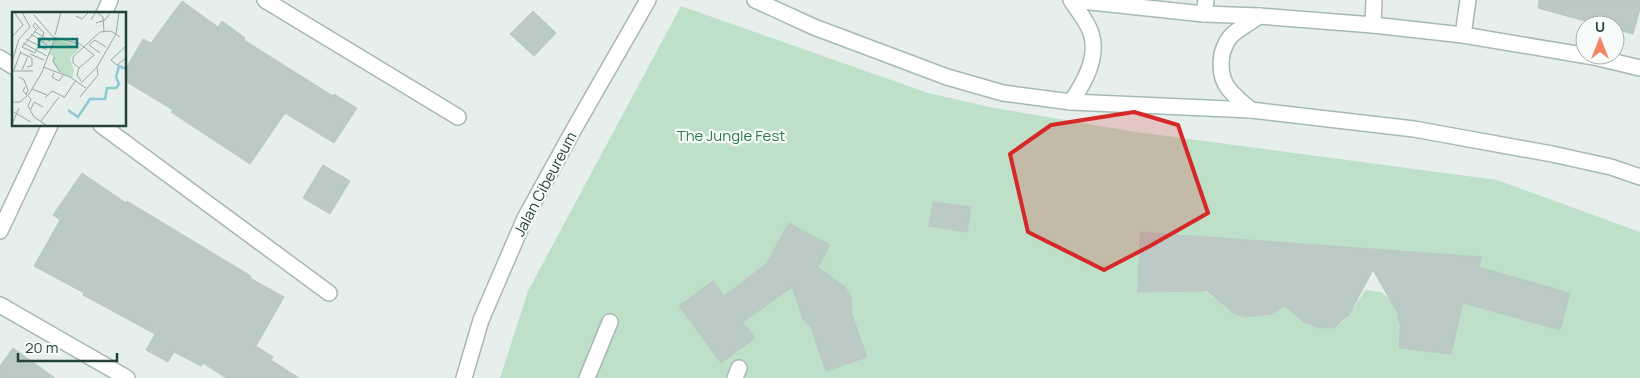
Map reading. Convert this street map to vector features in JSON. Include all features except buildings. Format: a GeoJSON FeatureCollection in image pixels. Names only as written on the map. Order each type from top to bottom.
{"type":"FeatureCollection","features":[{"type":"Feature","properties":{"kind":"street"},"geometry":{"type":"LineString","coordinates":[[105,12],[110,0]]}},
{"type":"Feature","properties":{"kind":"street"},"geometry":{"type":"LineString","coordinates":[[265,0],[458,117]]}},
{"type":"Feature","properties":{"kind":"street","name":"Jalan Cibeureum"},"geometry":{"type":"LineString","coordinates":[[464,378],[481,320],[525,218],[648,0]]}},
{"type":"Feature","properties":{"kind":"street"},"geometry":{"type":"LineString","coordinates":[[754,0],[814,27],[947,77],[1003,93],[1071,102],[1251,110],[1414,129],[1552,154],[1611,167],[1640,177]]}},
{"type":"Feature","properties":{"kind":"street"},"geometry":{"type":"LineString","coordinates":[[1071,0],[1087,24],[1092,36],[1092,53],[1087,77],[1071,102]]}},
{"type":"Feature","properties":{"kind":"street"},"geometry":{"type":"LineString","coordinates":[[1071,0],[1205,7],[1259,16],[1373,25],[1463,35],[1594,57],[1640,68]]}},
{"type":"Feature","properties":{"kind":"street"},"geometry":{"type":"LineString","coordinates":[[1373,25],[1374,0]]}},
{"type":"Feature","properties":{"kind":"street"},"geometry":{"type":"LineString","coordinates":[[1463,35],[1468,0]]}},
{"type":"Feature","properties":{"kind":"street"},"geometry":{"type":"LineString","coordinates":[[1251,110],[1229,90],[1223,80],[1220,64],[1223,48],[1232,34],[1259,16]]}},
{"type":"Feature","properties":{"kind":"street"},"geometry":{"type":"LineString","coordinates":[[0,58],[12,66]]}},
{"type":"Feature","properties":{"kind":"street"},"geometry":{"type":"LineString","coordinates":[[0,231],[50,126]]}},
{"type":"Feature","properties":{"kind":"street"},"geometry":{"type":"LineString","coordinates":[[102,126],[329,293]]}},
{"type":"Feature","properties":{"kind":"street"},"geometry":{"type":"LineString","coordinates":[[0,305],[127,378]]}},
{"type":"Feature","properties":{"kind":"street"},"geometry":{"type":"LineString","coordinates":[[587,378],[610,322]]}},
{"type":"Feature","properties":{"kind":"highlighted area"},"geometry":{"type":"Polygon","coordinates":[[[1134,112],[1178,125],[1208,213],[1104,270],[1028,232],[1010,154],[1051,125],[1134,112]]]}},
{"type":"Feature","properties":{"kind":"green space","name":"The Jungle Fest"},"geometry":{"type":"Polygon","coordinates":[[[681,6],[928,93],[994,108],[1136,132],[1497,180],[1640,232],[1640,378],[500,378],[528,291],[681,6]],[[933,202],[929,226],[967,232],[971,207],[933,202]],[[789,223],[769,260],[830,245],[789,223]],[[1140,232],[1138,292],[1205,291],[1233,313],[1245,317],[1271,314],[1287,306],[1310,323],[1326,328],[1334,327],[1341,323],[1349,315],[1366,290],[1379,292],[1388,298],[1396,310],[1399,325],[1399,348],[1450,354],[1463,304],[1482,257],[1140,232]],[[1487,270],[1477,307],[1559,330],[1570,294],[1487,270]],[[747,278],[724,296],[713,281],[679,306],[755,338],[743,322],[767,305],[747,278]],[[837,281],[849,318],[851,307],[848,293],[837,281]],[[858,331],[817,345],[826,371],[867,357],[858,331]]]}}]}
